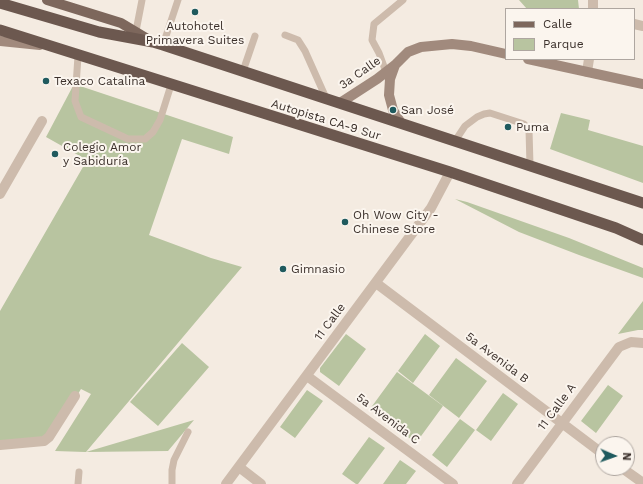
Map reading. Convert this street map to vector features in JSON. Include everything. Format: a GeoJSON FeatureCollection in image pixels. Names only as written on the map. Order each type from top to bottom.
{"type":"FeatureCollection","features":[{"type":"Feature","properties":{"kind":"highway","name":"Autopista CA-9 Sur"},"geometry":{"type":"LineString","coordinates":[[0,3],[99,32],[158,43],[643,203]]}},
{"type":"Feature","properties":{"kind":"highway","name":"Autopista CA-9 Sur"},"geometry":{"type":"LineString","coordinates":[[0,30],[46,46],[450,172],[616,228],[643,240]]}},
{"type":"Feature","properties":{"kind":"main road"},"geometry":{"type":"LineString","coordinates":[[47,0],[121,23],[158,43]]}},
{"type":"Feature","properties":{"kind":"main road"},"geometry":{"type":"LineString","coordinates":[[0,41],[46,46]]}},
{"type":"Feature","properties":{"kind":"main road","name":"3a Calle"},"geometry":{"type":"LineString","coordinates":[[340,103],[359,92],[386,72],[408,52],[421,47],[430,45],[460,45],[505,54]]}},
{"type":"Feature","properties":{"kind":"main road"},"geometry":{"type":"LineString","coordinates":[[533,60],[643,84]]}},
{"type":"Feature","properties":{"kind":"main road","name":"3a Calle"},"geometry":{"type":"LineString","coordinates":[[395,65],[390,79],[389,95],[393,110],[401,123]]}},
{"type":"Feature","properties":{"kind":"street"},"geometry":{"type":"LineString","coordinates":[[587,72],[590,60]]}},
{"type":"Feature","properties":{"kind":"street"},"geometry":{"type":"LineString","coordinates":[[0,194],[42,121]]}},
{"type":"Feature","properties":{"kind":"street","name":"11 Calle"},"geometry":{"type":"LineString","coordinates":[[226,484],[308,376],[431,208],[450,172]]}},
{"type":"Feature","properties":{"kind":"street","name":"5a Avenida B"},"geometry":{"type":"LineString","coordinates":[[376,283],[595,448]]}},
{"type":"Feature","properties":{"kind":"street","name":"11 Calle A"},"geometry":{"type":"LineString","coordinates":[[516,484],[619,347],[631,342],[643,343]]}},
{"type":"Feature","properties":{"kind":"street","name":"5a Avenida C"},"geometry":{"type":"LineString","coordinates":[[308,376],[453,484]]}},
{"type":"Feature","properties":{"kind":"street"},"geometry":{"type":"LineString","coordinates":[[0,445],[44,442],[75,396]]}},
{"type":"Feature","properties":{"kind":"street"},"geometry":{"type":"LineString","coordinates":[[239,467],[261,484]]}},
{"type":"Feature","properties":{"kind":"street"},"geometry":{"type":"LineString","coordinates":[[633,476],[643,483]]}},
{"type":"Feature","properties":{"kind":"lane"},"geometry":{"type":"LineString","coordinates":[[136,32],[142,0]]}},
{"type":"Feature","properties":{"kind":"lane"},"geometry":{"type":"LineString","coordinates":[[158,43],[178,0]]}},
{"type":"Feature","properties":{"kind":"lane"},"geometry":{"type":"LineString","coordinates":[[386,72],[379,53],[372,40],[374,24],[403,0]]}},
{"type":"Feature","properties":{"kind":"lane"},"geometry":{"type":"LineString","coordinates":[[285,35],[298,40],[305,51],[326,98]]}},
{"type":"Feature","properties":{"kind":"lane"},"geometry":{"type":"LineString","coordinates":[[243,71],[255,36]]}},
{"type":"Feature","properties":{"kind":"lane"},"geometry":{"type":"LineString","coordinates":[[78,56],[75,101],[81,117],[128,139],[145,139],[153,132],[160,120],[171,85]]}},
{"type":"Feature","properties":{"kind":"lane"},"geometry":{"type":"LineString","coordinates":[[455,141],[465,126],[477,117],[484,114],[490,114],[524,124],[529,130],[530,165]]}},
{"type":"Feature","properties":{"kind":"lane"},"geometry":{"type":"LineString","coordinates":[[172,484],[174,460],[188,432]]}},
{"type":"Feature","properties":{"kind":"lane"},"geometry":{"type":"LineString","coordinates":[[78,484],[79,472]]}},
{"type":"Feature","properties":{"kind":"green space"},"geometry":{"type":"Polygon","coordinates":[[[519,0],[578,0],[579,8],[526,8],[519,0]]]}},
{"type":"Feature","properties":{"kind":"green space"},"geometry":{"type":"Polygon","coordinates":[[[74,84],[233,137],[229,154],[182,139],[149,235],[211,258],[242,267],[86,452],[55,451],[91,394],[81,389],[49,442],[0,443],[0,311],[87,160],[46,137],[74,84]]]}},
{"type":"Feature","properties":{"kind":"green space"},"geometry":{"type":"Polygon","coordinates":[[[561,113],[590,120],[588,130],[643,146],[643,183],[550,149],[561,113]]]}},
{"type":"Feature","properties":{"kind":"green space"},"geometry":{"type":"Polygon","coordinates":[[[455,199],[569,238],[643,268],[643,278],[519,232],[455,199]]]}},
{"type":"Feature","properties":{"kind":"green space"},"geometry":{"type":"Polygon","coordinates":[[[643,301],[643,330],[618,334],[643,301]]]}},
{"type":"Feature","properties":{"kind":"green space"},"geometry":{"type":"Polygon","coordinates":[[[346,334],[366,349],[339,386],[320,372],[320,368],[346,334]]]}},
{"type":"Feature","properties":{"kind":"green space"},"geometry":{"type":"Polygon","coordinates":[[[425,334],[440,346],[413,383],[398,371],[425,334]]]}},
{"type":"Feature","properties":{"kind":"green space"},"geometry":{"type":"Polygon","coordinates":[[[182,343],[209,367],[158,426],[130,402],[182,343]]]}},
{"type":"Feature","properties":{"kind":"green space"},"geometry":{"type":"Polygon","coordinates":[[[456,358],[487,381],[459,418],[429,395],[456,358]]]}},
{"type":"Feature","properties":{"kind":"green space"},"geometry":{"type":"Polygon","coordinates":[[[397,372],[443,406],[416,443],[370,409],[397,372]]]}},
{"type":"Feature","properties":{"kind":"green space"},"geometry":{"type":"Polygon","coordinates":[[[608,385],[623,396],[596,433],[581,421],[608,385]]]}},
{"type":"Feature","properties":{"kind":"green space"},"geometry":{"type":"Polygon","coordinates":[[[307,390],[323,401],[295,438],[280,427],[307,390]]]}},
{"type":"Feature","properties":{"kind":"green space"},"geometry":{"type":"Polygon","coordinates":[[[503,393],[518,404],[491,441],[476,430],[503,393]]]}},
{"type":"Feature","properties":{"kind":"green space"},"geometry":{"type":"Polygon","coordinates":[[[460,419],[475,430],[447,467],[432,455],[460,419]]]}},
{"type":"Feature","properties":{"kind":"green space"},"geometry":{"type":"Polygon","coordinates":[[[194,420],[168,451],[86,452],[194,420]]]}},
{"type":"Feature","properties":{"kind":"green space"},"geometry":{"type":"Polygon","coordinates":[[[369,437],[385,448],[358,484],[356,484],[342,474],[369,437]]]}},
{"type":"Feature","properties":{"kind":"green space"},"geometry":{"type":"Polygon","coordinates":[[[400,460],[416,471],[406,484],[383,484],[400,460]]]}},
{"type":"Feature","properties":{"kind":"place","name":"Autohotel Primavera Suites"},"geometry":{"type":"Point","coordinates":[195,12]}},
{"type":"Feature","properties":{"kind":"place","name":"Texaco Catalina"},"geometry":{"type":"Point","coordinates":[46,81]}},
{"type":"Feature","properties":{"kind":"place","name":"San José"},"geometry":{"type":"Point","coordinates":[393,110]}},
{"type":"Feature","properties":{"kind":"place","name":"Puma"},"geometry":{"type":"Point","coordinates":[508,127]}},
{"type":"Feature","properties":{"kind":"place","name":"Colegio Amor y Sabiduría"},"geometry":{"type":"Point","coordinates":[55,154]}},
{"type":"Feature","properties":{"kind":"place","name":"Oh Wow City - Chinese Store"},"geometry":{"type":"Point","coordinates":[345,222]}},
{"type":"Feature","properties":{"kind":"place","name":"Gimnasio"},"geometry":{"type":"Point","coordinates":[283,269]}}]}
